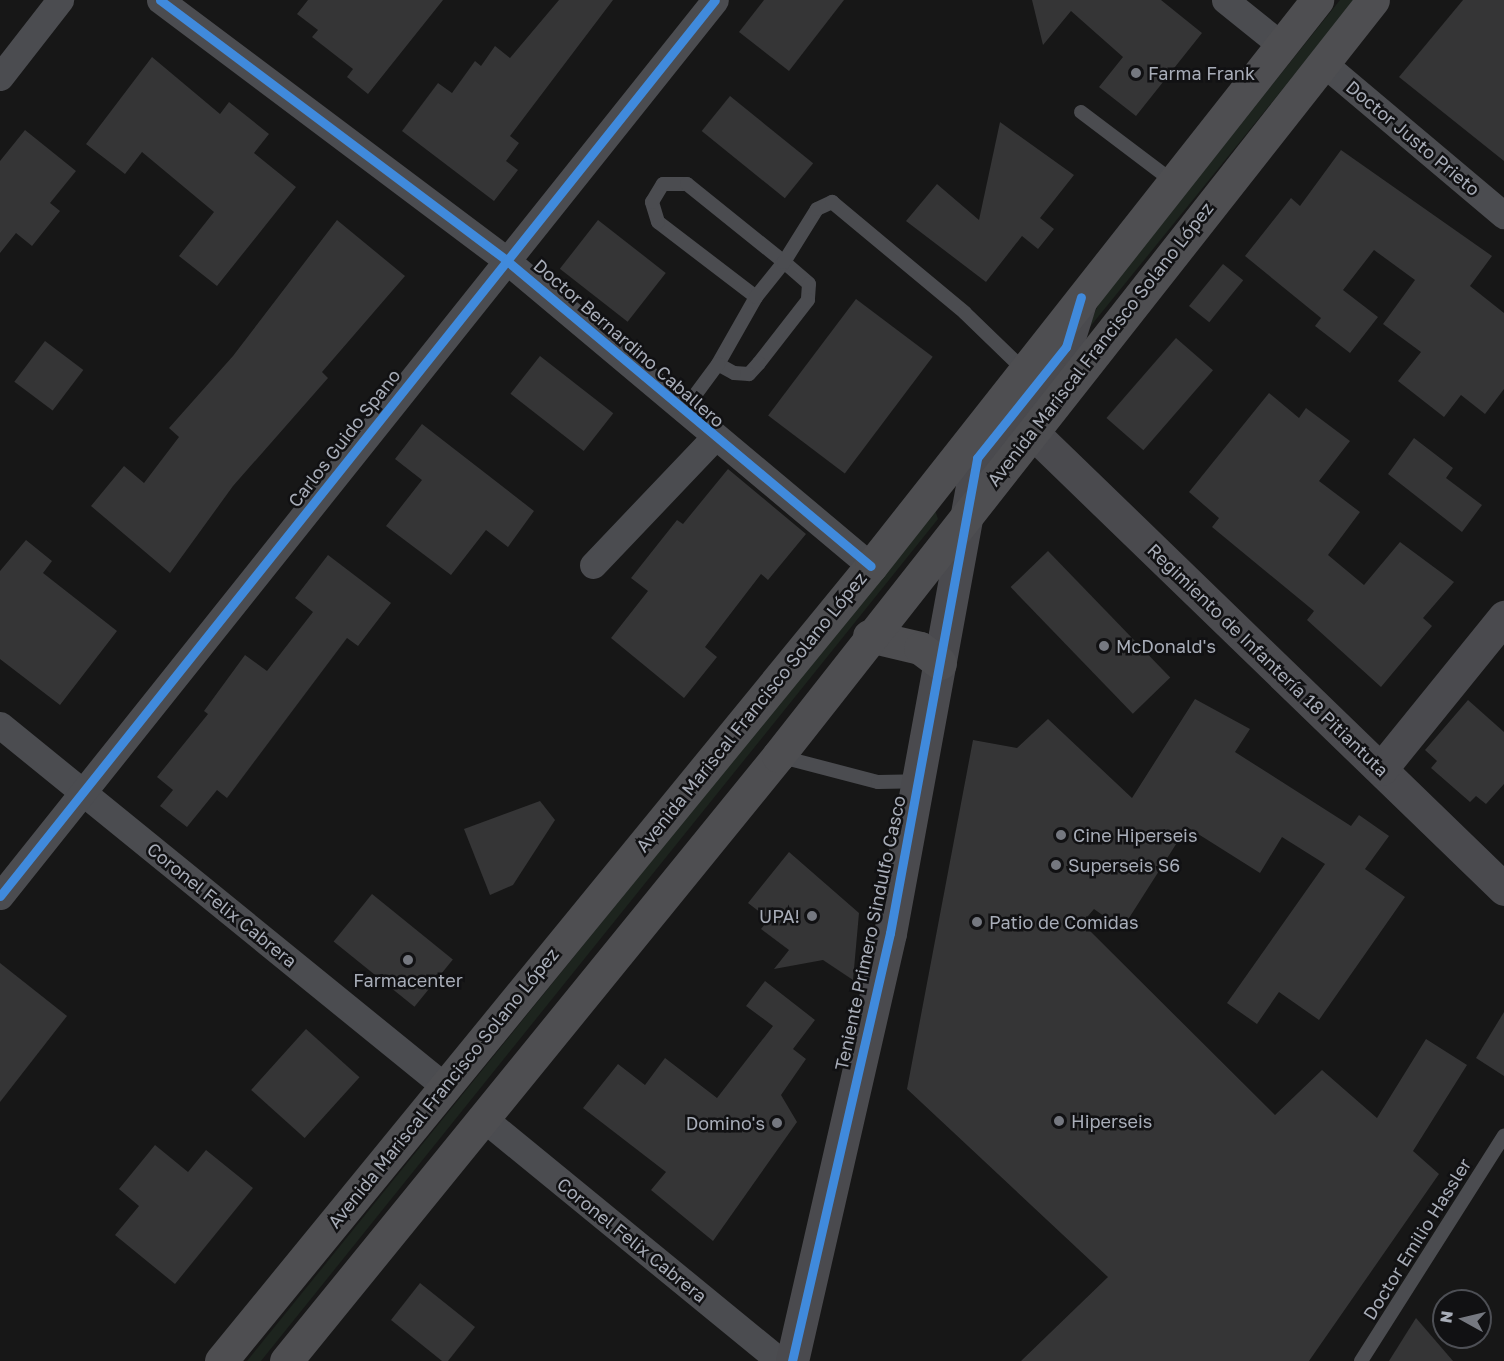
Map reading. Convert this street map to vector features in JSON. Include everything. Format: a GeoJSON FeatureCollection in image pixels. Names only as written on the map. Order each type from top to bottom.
{"type":"FeatureCollection","features":[{"type":"Feature","properties":{"kind":"highway","name":"Avenida Mariscal Francisco Solano López"},"geometry":{"type":"LineString","coordinates":[[221,1361],[871,566],[1317,0]]}},
{"type":"Feature","properties":{"kind":"highway","name":"Avenida Mariscal Francisco Solano López"},"geometry":{"type":"LineString","coordinates":[[286,1361],[778,756],[869,636],[1373,0]]}},
{"type":"Feature","properties":{"kind":"highway"},"geometry":{"type":"LineString","coordinates":[[869,636],[920,648],[940,663]]}},
{"type":"Feature","properties":{"kind":"street"},"geometry":{"type":"LineString","coordinates":[[0,77],[60,0]]}},
{"type":"Feature","properties":{"kind":"street","name":"Doctor Bernardino Caballero"},"geometry":{"type":"LineString","coordinates":[[160,0],[506,260],[714,438],[871,566]]}},
{"type":"Feature","properties":{"kind":"street","name":"Carlos Guido Spano"},"geometry":{"type":"LineString","coordinates":[[0,896],[85,793],[506,260],[715,0]]}},
{"type":"Feature","properties":{"kind":"street"},"geometry":{"type":"LineString","coordinates":[[1225,0],[1281,45]]}},
{"type":"Feature","properties":{"kind":"street","name":"Doctor Justo Prieto"},"geometry":{"type":"LineString","coordinates":[[1322,62],[1504,215]]}},
{"type":"Feature","properties":{"kind":"street","name":"Teniente Primero Sindulfo Casco"},"geometry":{"type":"LineString","coordinates":[[792,1361],[890,933],[977,458],[1066,347],[1081,297]]}},
{"type":"Feature","properties":{"kind":"street","name":"Regimiento de Infantería 18 Pitiantuta"},"geometry":{"type":"LineString","coordinates":[[1032,432],[1504,889]]}},
{"type":"Feature","properties":{"kind":"street"},"geometry":{"type":"LineString","coordinates":[[593,565],[714,438]]}},
{"type":"Feature","properties":{"kind":"street"},"geometry":{"type":"LineString","coordinates":[[1381,769],[1504,617]]}},
{"type":"Feature","properties":{"kind":"street","name":"Coronel Felix Cabrera"},"geometry":{"type":"LineString","coordinates":[[0,724],[444,1086]]}},
{"type":"Feature","properties":{"kind":"street","name":"Coronel Felix Cabrera"},"geometry":{"type":"LineString","coordinates":[[483,1118],[780,1361]]}},
{"type":"Feature","properties":{"kind":"lane"},"geometry":{"type":"LineString","coordinates":[[1081,112],[1175,183]]}},
{"type":"Feature","properties":{"kind":"lane"},"geometry":{"type":"LineString","coordinates":[[718,364],[742,376],[749,374],[808,300],[809,284],[687,184],[675,181],[656,191],[653,215],[658,222],[756,297]]}},
{"type":"Feature","properties":{"kind":"lane"},"geometry":{"type":"LineString","coordinates":[[684,410],[718,364],[756,297],[784,262],[817,208],[832,202],[965,313],[1024,370]]}},
{"type":"Feature","properties":{"kind":"lane"},"geometry":{"type":"LineString","coordinates":[[778,756],[878,782],[919,781]]}},
{"type":"Feature","properties":{"kind":"lane","name":"Doctor Emilio Hassler"},"geometry":{"type":"LineString","coordinates":[[1361,1361],[1504,1136]]}},
{"type":"Feature","properties":{"kind":"shaded area"},"geometry":{"type":"Polygon","coordinates":[[[1340,0],[1355,0],[1085,333],[1101,299],[1340,0]]]}},
{"type":"Feature","properties":{"kind":"shaded area"},"geometry":{"type":"Polygon","coordinates":[[[935,510],[938,519],[261,1361],[247,1361],[935,510]]]}},
{"type":"Feature","properties":{"kind":"building"},"geometry":{"type":"Polygon","coordinates":[[[308,0],[443,0],[368,94],[347,77],[353,69],[312,37],[318,30],[297,14],[308,0]]]}},
{"type":"Feature","properties":{"kind":"building"},"geometry":{"type":"Polygon","coordinates":[[[559,0],[613,0],[510,136],[519,143],[506,161],[518,170],[494,201],[402,131],[438,83],[452,93],[475,61],[481,66],[495,46],[510,58],[559,0]]]}},
{"type":"Feature","properties":{"kind":"building"},"geometry":{"type":"Polygon","coordinates":[[[764,0],[844,0],[789,71],[739,32],[764,0]]]}},
{"type":"Feature","properties":{"kind":"building"},"geometry":{"type":"Polygon","coordinates":[[[1032,0],[1161,0],[1202,33],[1136,116],[1099,87],[1123,57],[1071,11],[1043,45],[1032,0]]]}},
{"type":"Feature","properties":{"kind":"building"},"geometry":{"type":"Polygon","coordinates":[[[1463,0],[1504,0],[1504,161],[1399,77],[1463,0]]]}},
{"type":"Feature","properties":{"kind":"building"},"geometry":{"type":"Polygon","coordinates":[[[152,57],[220,114],[229,102],[269,134],[254,153],[296,187],[217,286],[179,256],[214,212],[142,152],[125,174],[86,144],[152,57]]]}},
{"type":"Feature","properties":{"kind":"building"},"geometry":{"type":"Polygon","coordinates":[[[730,96],[813,163],[785,198],[702,131],[730,96]]]}},
{"type":"Feature","properties":{"kind":"building"},"geometry":{"type":"Polygon","coordinates":[[[1000,122],[1074,175],[1040,218],[1054,229],[1038,249],[1022,236],[986,282],[906,221],[937,184],[979,220],[1000,122]]]}},
{"type":"Feature","properties":{"kind":"building"},"geometry":{"type":"Polygon","coordinates":[[[25,130],[76,171],[50,203],[60,211],[32,246],[16,233],[0,253],[0,161],[25,130]]]}},
{"type":"Feature","properties":{"kind":"building"},"geometry":{"type":"Polygon","coordinates":[[[1341,150],[1492,256],[1470,286],[1504,313],[1504,389],[1485,414],[1461,395],[1444,417],[1398,381],[1421,352],[1383,324],[1415,280],[1374,250],[1343,290],[1378,317],[1350,353],[1315,326],[1321,318],[1245,256],[1291,198],[1300,206],[1341,150]]]}},
{"type":"Feature","properties":{"kind":"building"},"geometry":{"type":"Polygon","coordinates":[[[337,220],[405,276],[322,372],[328,378],[233,486],[170,573],[91,506],[124,466],[144,483],[179,437],[169,428],[233,356],[337,220]]]}},
{"type":"Feature","properties":{"kind":"building"},"geometry":{"type":"Polygon","coordinates":[[[598,220],[666,273],[628,322],[560,269],[598,220]]]}},
{"type":"Feature","properties":{"kind":"building"},"geometry":{"type":"Polygon","coordinates":[[[1223,264],[1243,280],[1209,322],[1189,306],[1223,264]]]}},
{"type":"Feature","properties":{"kind":"building"},"geometry":{"type":"Polygon","coordinates":[[[856,299],[933,357],[845,473],[768,416],[856,299]]]}},
{"type":"Feature","properties":{"kind":"building"},"geometry":{"type":"Polygon","coordinates":[[[1176,338],[1213,370],[1143,450],[1106,418],[1176,338]]]}},
{"type":"Feature","properties":{"kind":"building"},"geometry":{"type":"Polygon","coordinates":[[[45,341],[83,370],[53,411],[14,382],[45,341]]]}},
{"type":"Feature","properties":{"kind":"building"},"geometry":{"type":"Polygon","coordinates":[[[540,356],[613,413],[584,451],[510,394],[540,356]]]}},
{"type":"Feature","properties":{"kind":"building"},"geometry":{"type":"Polygon","coordinates":[[[1269,393],[1299,418],[1306,408],[1350,441],[1319,481],[1360,512],[1328,555],[1364,585],[1400,542],[1454,582],[1423,618],[1432,626],[1381,687],[1307,620],[1314,611],[1212,527],[1219,518],[1189,492],[1269,393]]]}},
{"type":"Feature","properties":{"kind":"building"},"geometry":{"type":"Polygon","coordinates":[[[422,424],[534,511],[508,547],[486,530],[451,575],[386,526],[422,480],[395,459],[422,424]]]}},
{"type":"Feature","properties":{"kind":"building"},"geometry":{"type":"Polygon","coordinates":[[[1414,438],[1453,468],[1446,478],[1482,505],[1462,532],[1388,474],[1414,438]]]}},
{"type":"Feature","properties":{"kind":"building"},"geometry":{"type":"Polygon","coordinates":[[[728,469],[806,534],[768,580],[761,574],[705,647],[717,657],[684,698],[611,638],[648,591],[631,578],[677,520],[683,524],[728,469]]]}},
{"type":"Feature","properties":{"kind":"building"},"geometry":{"type":"Polygon","coordinates":[[[26,540],[52,561],[43,573],[117,631],[60,705],[0,659],[0,571],[26,540]]]}},
{"type":"Feature","properties":{"kind":"building","name":"McDonald's"},"geometry":{"type":"Polygon","coordinates":[[[1048,551],[1170,678],[1133,714],[1011,587],[1048,551]]]}},
{"type":"Feature","properties":{"kind":"building"},"geometry":{"type":"Polygon","coordinates":[[[328,555],[391,603],[358,646],[347,638],[227,798],[217,790],[187,827],[160,806],[173,790],[157,777],[208,714],[204,711],[245,655],[267,671],[313,612],[295,598],[328,555]]]}},
{"type":"Feature","properties":{"kind":"building","name":"Superseis S6"},"geometry":{"type":"Polygon","coordinates":[[[1195,699],[1250,729],[1235,752],[1351,826],[1359,815],[1389,836],[1365,869],[1405,897],[1319,1020],[1279,992],[1257,1024],[1227,1003],[1325,864],[1282,837],[1260,873],[1187,827],[1122,929],[1094,909],[1082,923],[1275,1115],[1322,1070],[1377,1118],[1426,1039],[1467,1065],[1413,1151],[1439,1174],[1309,1361],[1021,1361],[1108,1277],[907,1089],[973,740],[1017,748],[1048,719],[1132,798],[1195,699]]]}},
{"type":"Feature","properties":{"kind":"building"},"geometry":{"type":"Polygon","coordinates":[[[1468,700],[1504,732],[1504,784],[1486,804],[1476,796],[1470,802],[1431,768],[1437,761],[1425,750],[1468,700]]]}},
{"type":"Feature","properties":{"kind":"building"},"geometry":{"type":"Polygon","coordinates":[[[540,801],[555,820],[513,885],[490,895],[464,829],[540,801]]]}},
{"type":"Feature","properties":{"kind":"building","name":"UPA!"},"geometry":{"type":"Polygon","coordinates":[[[789,852],[859,913],[853,980],[823,960],[774,969],[789,950],[761,929],[769,919],[748,903],[789,852]]]}},
{"type":"Feature","properties":{"kind":"building"},"geometry":{"type":"Polygon","coordinates":[[[372,894],[453,959],[414,1007],[334,941],[372,894]]]}},
{"type":"Feature","properties":{"kind":"building"},"geometry":{"type":"Polygon","coordinates":[[[0,963],[67,1016],[0,1102],[0,963]]]}},
{"type":"Feature","properties":{"kind":"building"},"geometry":{"type":"Polygon","coordinates":[[[765,981],[815,1020],[793,1049],[806,1059],[781,1095],[797,1122],[713,1241],[651,1190],[666,1172],[583,1108],[618,1064],[645,1085],[665,1058],[717,1098],[773,1026],[746,1006],[765,981]]]}},
{"type":"Feature","properties":{"kind":"building"},"geometry":{"type":"Polygon","coordinates":[[[1504,1012],[1504,1076],[1476,1058],[1504,1012]]]}},
{"type":"Feature","properties":{"kind":"building"},"geometry":{"type":"Polygon","coordinates":[[[306,1029],[360,1077],[305,1138],[251,1090],[306,1029]]]}},
{"type":"Feature","properties":{"kind":"building"},"geometry":{"type":"Polygon","coordinates":[[[155,1145],[188,1172],[206,1150],[253,1188],[175,1284],[115,1235],[139,1206],[119,1189],[155,1145]]]}},
{"type":"Feature","properties":{"kind":"building"},"geometry":{"type":"Polygon","coordinates":[[[420,1283],[475,1327],[448,1361],[442,1361],[391,1320],[420,1283]]]}},
{"type":"Feature","properties":{"kind":"building"},"geometry":{"type":"Polygon","coordinates":[[[1416,1318],[1432,1337],[1432,1349],[1443,1349],[1453,1361],[1389,1361],[1416,1318]]]}},
{"type":"Feature","properties":{"kind":"cycle path"},"geometry":{"type":"LineString","coordinates":[[160,0],[506,260],[871,566]]}},
{"type":"Feature","properties":{"kind":"cycle path"},"geometry":{"type":"LineString","coordinates":[[0,896],[715,0]]}},
{"type":"Feature","properties":{"kind":"cycle path"},"geometry":{"type":"LineString","coordinates":[[792,1361],[890,933],[977,458],[1066,347],[1081,297]]}},
{"type":"Feature","properties":{"kind":"place","name":"Farma Frank"},"geometry":{"type":"Point","coordinates":[1136,73]}},
{"type":"Feature","properties":{"kind":"place","name":"McDonald's"},"geometry":{"type":"Point","coordinates":[1104,646]}},
{"type":"Feature","properties":{"kind":"place","name":"Cine Hiperseis"},"geometry":{"type":"Point","coordinates":[1061,835]}},
{"type":"Feature","properties":{"kind":"place","name":"Superseis S6"},"geometry":{"type":"Point","coordinates":[1056,865]}},
{"type":"Feature","properties":{"kind":"place","name":"UPA!"},"geometry":{"type":"Point","coordinates":[812,916]}},
{"type":"Feature","properties":{"kind":"place","name":"Patio de Comidas"},"geometry":{"type":"Point","coordinates":[977,922]}},
{"type":"Feature","properties":{"kind":"place","name":"Farmacenter"},"geometry":{"type":"Point","coordinates":[408,960]}},
{"type":"Feature","properties":{"kind":"place","name":"Hiperseis"},"geometry":{"type":"Point","coordinates":[1059,1121]}},
{"type":"Feature","properties":{"kind":"place","name":"Domino's"},"geometry":{"type":"Point","coordinates":[777,1123]}}]}
